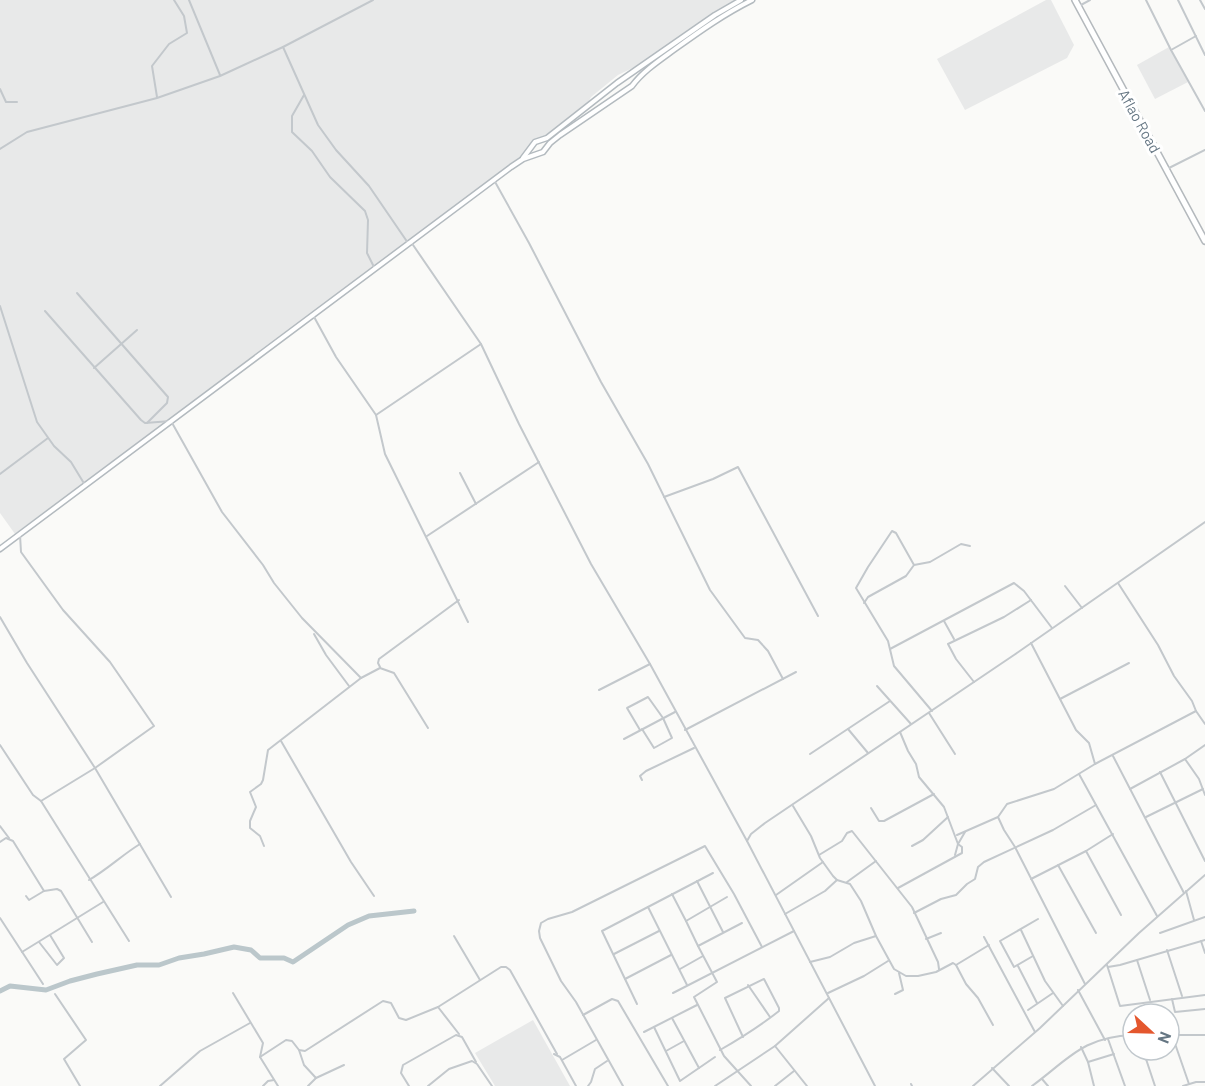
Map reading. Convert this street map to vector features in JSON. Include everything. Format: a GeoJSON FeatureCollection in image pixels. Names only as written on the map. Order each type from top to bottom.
{"type":"FeatureCollection","features":[{"type":"Feature","properties":{"kind":"highway","name":"Aflao Road"},"geometry":{"type":"LineString","coordinates":[[1077,3],[1205,241]]}},
{"type":"Feature","properties":{"kind":"main road"},"geometry":{"type":"LineString","coordinates":[[523,159],[533,144],[547,138],[629,75],[715,15],[741,0]]}},
{"type":"Feature","properties":{"kind":"main road"},"geometry":{"type":"LineString","coordinates":[[0,549],[494,180],[523,159],[546,149],[560,135],[600,107],[608,104],[668,55],[718,19],[752,0]]}},
{"type":"Feature","properties":{"kind":"main road"},"geometry":{"type":"LineString","coordinates":[[629,75],[633,78],[634,84]]}},
{"type":"Feature","properties":{"kind":"main road"},"geometry":{"type":"LineString","coordinates":[[601,97],[602,103],[608,104]]}},
{"type":"Feature","properties":{"kind":"main road"},"geometry":{"type":"LineString","coordinates":[[539,140],[544,143],[546,149]]}},
{"type":"Feature","properties":{"kind":"main road"},"geometry":{"type":"LineString","coordinates":[[533,144],[533,150],[538,154]]}},
{"type":"Feature","properties":{"kind":"street"},"geometry":{"type":"LineString","coordinates":[[157,98],[152,66],[169,44],[187,33],[184,16],[174,0]]}},
{"type":"Feature","properties":{"kind":"street"},"geometry":{"type":"LineString","coordinates":[[189,0],[220,76]]}},
{"type":"Feature","properties":{"kind":"street"},"geometry":{"type":"LineString","coordinates":[[0,149],[27,132],[157,98],[220,76],[283,47],[373,0]]}},
{"type":"Feature","properties":{"kind":"street"},"geometry":{"type":"LineString","coordinates":[[1077,3],[1090,0]]}},
{"type":"Feature","properties":{"kind":"street"},"geometry":{"type":"LineString","coordinates":[[1146,0],[1205,111]]}},
{"type":"Feature","properties":{"kind":"street"},"geometry":{"type":"LineString","coordinates":[[1178,0],[1205,55]]}},
{"type":"Feature","properties":{"kind":"street"},"geometry":{"type":"LineString","coordinates":[[1200,0],[1205,9]]}},
{"type":"Feature","properties":{"kind":"street"},"geometry":{"type":"LineString","coordinates":[[1171,50],[1196,36]]}},
{"type":"Feature","properties":{"kind":"street"},"geometry":{"type":"LineString","coordinates":[[283,47],[323,133],[369,186],[481,344],[591,564],[650,664],[747,842],[875,1086]]}},
{"type":"Feature","properties":{"kind":"street"},"geometry":{"type":"LineString","coordinates":[[0,89],[6,102],[17,102]]}},
{"type":"Feature","properties":{"kind":"street"},"geometry":{"type":"LineString","coordinates":[[304,95],[292,116],[292,132],[312,151],[330,177],[367,214],[367,254],[375,269]]}},
{"type":"Feature","properties":{"kind":"street"},"geometry":{"type":"LineString","coordinates":[[1166,169],[1205,150]]}},
{"type":"Feature","properties":{"kind":"street"},"geometry":{"type":"LineString","coordinates":[[494,180],[601,382],[648,464],[710,590],[745,638],[758,640],[768,651],[783,679]]}},
{"type":"Feature","properties":{"kind":"street"},"geometry":{"type":"LineString","coordinates":[[77,293],[169,400],[147,423]]}},
{"type":"Feature","properties":{"kind":"street"},"geometry":{"type":"LineString","coordinates":[[0,306],[34,416],[48,438],[71,462],[85,485]]}},
{"type":"Feature","properties":{"kind":"street"},"geometry":{"type":"LineString","coordinates":[[45,312],[141,420],[147,423],[171,421],[222,512],[258,558],[274,583],[311,629],[361,678]]}},
{"type":"Feature","properties":{"kind":"street"},"geometry":{"type":"LineString","coordinates":[[313,315],[336,357],[376,415],[385,454],[468,622]]}},
{"type":"Feature","properties":{"kind":"street"},"geometry":{"type":"LineString","coordinates":[[94,368],[137,330]]}},
{"type":"Feature","properties":{"kind":"street"},"geometry":{"type":"LineString","coordinates":[[376,415],[481,344]]}},
{"type":"Feature","properties":{"kind":"street"},"geometry":{"type":"LineString","coordinates":[[0,474],[48,438]]}},
{"type":"Feature","properties":{"kind":"street"},"geometry":{"type":"LineString","coordinates":[[427,536],[539,462]]}},
{"type":"Feature","properties":{"kind":"street"},"geometry":{"type":"LineString","coordinates":[[663,497],[713,479],[738,467],[818,616]]}},
{"type":"Feature","properties":{"kind":"street"},"geometry":{"type":"LineString","coordinates":[[460,473],[476,504]]}},
{"type":"Feature","properties":{"kind":"street"},"geometry":{"type":"LineString","coordinates":[[747,842],[751,834],[1205,522]]}},
{"type":"Feature","properties":{"kind":"street"},"geometry":{"type":"LineString","coordinates":[[914,566],[896,533],[892,531],[857,585],[857,591],[888,641],[894,666],[931,712],[955,754]]}},
{"type":"Feature","properties":{"kind":"street"},"geometry":{"type":"LineString","coordinates":[[20,534],[21,552],[67,615],[110,662],[154,726],[95,768],[41,801]]}},
{"type":"Feature","properties":{"kind":"street"},"geometry":{"type":"LineString","coordinates":[[864,603],[868,597],[906,576],[914,566],[930,562],[961,544],[970,546]]}},
{"type":"Feature","properties":{"kind":"street"},"geometry":{"type":"LineString","coordinates":[[890,649],[1014,583],[1031,600],[1052,628]]}},
{"type":"Feature","properties":{"kind":"street"},"geometry":{"type":"LineString","coordinates":[[1118,583],[1205,724]]}},
{"type":"Feature","properties":{"kind":"street"},"geometry":{"type":"LineString","coordinates":[[1065,586],[1082,608]]}},
{"type":"Feature","properties":{"kind":"street"},"geometry":{"type":"LineString","coordinates":[[380,668],[379,659],[459,600]]}},
{"type":"Feature","properties":{"kind":"street"},"geometry":{"type":"LineString","coordinates":[[974,682],[948,646],[954,639],[1004,617],[1031,600]]}},
{"type":"Feature","properties":{"kind":"street"},"geometry":{"type":"LineString","coordinates":[[0,617],[95,768],[171,897]]}},
{"type":"Feature","properties":{"kind":"street"},"geometry":{"type":"LineString","coordinates":[[944,620],[954,639]]}},
{"type":"Feature","properties":{"kind":"street"},"geometry":{"type":"LineString","coordinates":[[311,629],[326,655],[350,687]]}},
{"type":"Feature","properties":{"kind":"street"},"geometry":{"type":"LineString","coordinates":[[1031,643],[1076,730],[1089,743],[1095,764]]}},
{"type":"Feature","properties":{"kind":"street"},"geometry":{"type":"LineString","coordinates":[[1060,699],[1129,663]]}},
{"type":"Feature","properties":{"kind":"street"},"geometry":{"type":"LineString","coordinates":[[599,690],[650,664]]}},
{"type":"Feature","properties":{"kind":"street"},"geometry":{"type":"LineString","coordinates":[[264,846],[260,836],[250,828],[250,821],[256,807],[250,792],[261,784],[268,750],[361,678],[380,668],[394,673],[428,728]]}},
{"type":"Feature","properties":{"kind":"street"},"geometry":{"type":"LineString","coordinates":[[685,730],[796,672]]}},
{"type":"Feature","properties":{"kind":"street"},"geometry":{"type":"LineString","coordinates":[[877,686],[911,724]]}},
{"type":"Feature","properties":{"kind":"street"},"geometry":{"type":"LineString","coordinates":[[648,697],[663,718],[672,738],[655,748],[641,730],[628,707],[648,697]]}},
{"type":"Feature","properties":{"kind":"street"},"geometry":{"type":"LineString","coordinates":[[810,754],[890,700]]}},
{"type":"Feature","properties":{"kind":"street"},"geometry":{"type":"LineString","coordinates":[[956,836],[998,817],[1007,804],[1054,789],[1095,764],[1196,711]]}},
{"type":"Feature","properties":{"kind":"street"},"geometry":{"type":"LineString","coordinates":[[624,739],[675,712]]}},
{"type":"Feature","properties":{"kind":"street"},"geometry":{"type":"LineString","coordinates":[[848,729],[868,753]]}},
{"type":"Feature","properties":{"kind":"street"},"geometry":{"type":"LineString","coordinates":[[898,888],[962,853],[963,850],[958,844],[944,807],[919,777],[916,764],[900,732]]}},
{"type":"Feature","properties":{"kind":"street"},"geometry":{"type":"LineString","coordinates":[[281,741],[351,862],[374,896]]}},
{"type":"Feature","properties":{"kind":"street"},"geometry":{"type":"LineString","coordinates":[[0,745],[33,795],[41,801],[129,941]]}},
{"type":"Feature","properties":{"kind":"street"},"geometry":{"type":"LineString","coordinates":[[1130,789],[1185,759],[1205,745]]}},
{"type":"Feature","properties":{"kind":"street"},"geometry":{"type":"LineString","coordinates":[[642,780],[640,776],[646,771],[694,748]]}},
{"type":"Feature","properties":{"kind":"street"},"geometry":{"type":"LineString","coordinates":[[1113,756],[1185,892],[1194,920]]}},
{"type":"Feature","properties":{"kind":"street"},"geometry":{"type":"LineString","coordinates":[[1185,759],[1199,778],[1205,795]]}},
{"type":"Feature","properties":{"kind":"street"},"geometry":{"type":"LineString","coordinates":[[1160,772],[1205,861]]}},
{"type":"Feature","properties":{"kind":"street"},"geometry":{"type":"LineString","coordinates":[[1079,774],[1157,917]]}},
{"type":"Feature","properties":{"kind":"street"},"geometry":{"type":"LineString","coordinates":[[1145,818],[1203,789]]}},
{"type":"Feature","properties":{"kind":"street"},"geometry":{"type":"LineString","coordinates":[[871,808],[879,821],[884,821],[934,794]]}},
{"type":"Feature","properties":{"kind":"street"},"geometry":{"type":"LineString","coordinates":[[793,805],[823,862],[837,880],[847,882],[861,901],[888,960],[899,973],[903,990],[895,994]]}},
{"type":"Feature","properties":{"kind":"street"},"geometry":{"type":"LineString","coordinates":[[914,913],[941,899],[956,895],[975,879],[978,867],[984,862],[1053,830],[1096,805]]}},
{"type":"Feature","properties":{"kind":"street"},"geometry":{"type":"LineString","coordinates":[[912,846],[923,840],[948,817]]}},
{"type":"Feature","properties":{"kind":"street"},"geometry":{"type":"LineString","coordinates":[[998,817],[1016,847],[1085,984]]}},
{"type":"Feature","properties":{"kind":"street"},"geometry":{"type":"LineString","coordinates":[[0,826],[13,841],[44,891]]}},
{"type":"Feature","properties":{"kind":"street"},"geometry":{"type":"LineString","coordinates":[[819,855],[842,841],[847,833],[852,831],[898,888],[914,913],[938,962],[939,969]]}},
{"type":"Feature","properties":{"kind":"street"},"geometry":{"type":"LineString","coordinates":[[956,855],[958,844],[965,832]]}},
{"type":"Feature","properties":{"kind":"street"},"geometry":{"type":"LineString","coordinates":[[1031,879],[1086,851],[1113,834]]}},
{"type":"Feature","properties":{"kind":"street"},"geometry":{"type":"LineString","coordinates":[[0,842],[9,838]]}},
{"type":"Feature","properties":{"kind":"street"},"geometry":{"type":"LineString","coordinates":[[89,880],[140,844]]}},
{"type":"Feature","properties":{"kind":"street"},"geometry":{"type":"LineString","coordinates":[[623,1086],[561,981],[540,938],[541,923],[572,912],[702,846],[707,847],[762,947]]}},
{"type":"Feature","properties":{"kind":"street"},"geometry":{"type":"LineString","coordinates":[[1086,851],[1121,915]]}},
{"type":"Feature","properties":{"kind":"street"},"geometry":{"type":"LineString","coordinates":[[847,882],[876,861]]}},
{"type":"Feature","properties":{"kind":"street"},"geometry":{"type":"LineString","coordinates":[[775,895],[823,862]]}},
{"type":"Feature","properties":{"kind":"street"},"geometry":{"type":"LineString","coordinates":[[1058,865],[1096,933]]}},
{"type":"Feature","properties":{"kind":"street"},"geometry":{"type":"LineString","coordinates":[[637,1004],[602,931],[713,873]]}},
{"type":"Feature","properties":{"kind":"street"},"geometry":{"type":"LineString","coordinates":[[973,1086],[1205,875]]}},
{"type":"Feature","properties":{"kind":"street"},"geometry":{"type":"LineString","coordinates":[[785,914],[825,891],[837,880]]}},
{"type":"Feature","properties":{"kind":"street"},"geometry":{"type":"LineString","coordinates":[[697,881],[723,933]]}},
{"type":"Feature","properties":{"kind":"street"},"geometry":{"type":"LineString","coordinates":[[26,896],[29,900],[44,891],[57,889],[61,891],[92,942]]}},
{"type":"Feature","properties":{"kind":"street"},"geometry":{"type":"LineString","coordinates":[[672,894],[717,983],[694,996],[720,1050],[751,1086]]}},
{"type":"Feature","properties":{"kind":"street"},"geometry":{"type":"LineString","coordinates":[[686,921],[728,897]]}},
{"type":"Feature","properties":{"kind":"street"},"geometry":{"type":"LineString","coordinates":[[22,952],[103,902]]}},
{"type":"Feature","properties":{"kind":"street"},"geometry":{"type":"LineString","coordinates":[[648,907],[687,985]]}},
{"type":"Feature","properties":{"kind":"street"},"geometry":{"type":"LineString","coordinates":[[1160,933],[1205,917]]}},
{"type":"Feature","properties":{"kind":"street"},"geometry":{"type":"LineString","coordinates":[[0,918],[43,984]]}},
{"type":"Feature","properties":{"kind":"street"},"geometry":{"type":"LineString","coordinates":[[1033,956],[1014,967],[1000,941],[1038,919]]}},
{"type":"Feature","properties":{"kind":"street"},"geometry":{"type":"LineString","coordinates":[[698,946],[742,923]]}},
{"type":"Feature","properties":{"kind":"street"},"geometry":{"type":"LineString","coordinates":[[1021,929],[1033,956],[1062,1006]]}},
{"type":"Feature","properties":{"kind":"street"},"geometry":{"type":"LineString","coordinates":[[613,955],[659,931]]}},
{"type":"Feature","properties":{"kind":"street"},"geometry":{"type":"LineString","coordinates":[[673,993],[794,931]]}},
{"type":"Feature","properties":{"kind":"street"},"geometry":{"type":"LineString","coordinates":[[926,939],[941,933]]}},
{"type":"Feature","properties":{"kind":"street"},"geometry":{"type":"LineString","coordinates":[[39,942],[57,965],[64,958],[50,935]]}},
{"type":"Feature","properties":{"kind":"street"},"geometry":{"type":"LineString","coordinates":[[454,936],[480,980]]}},
{"type":"Feature","properties":{"kind":"street"},"geometry":{"type":"LineString","coordinates":[[810,962],[830,957],[854,943],[876,936]]}},
{"type":"Feature","properties":{"kind":"street"},"geometry":{"type":"LineString","coordinates":[[984,937],[1035,1032]]}},
{"type":"Feature","properties":{"kind":"street"},"geometry":{"type":"LineString","coordinates":[[1107,965],[1137,960],[1203,941],[1205,954]]}},
{"type":"Feature","properties":{"kind":"street"},"geometry":{"type":"LineString","coordinates":[[899,973],[911,977],[918,976],[951,963],[956,964],[989,945]]}},
{"type":"Feature","properties":{"kind":"street"},"geometry":{"type":"LineString","coordinates":[[1167,950],[1182,997]]}},
{"type":"Feature","properties":{"kind":"street"},"geometry":{"type":"LineString","coordinates":[[625,979],[671,955]]}},
{"type":"Feature","properties":{"kind":"street"},"geometry":{"type":"LineString","coordinates":[[678,969],[703,956]]}},
{"type":"Feature","properties":{"kind":"street"},"geometry":{"type":"LineString","coordinates":[[827,994],[888,960]]}},
{"type":"Feature","properties":{"kind":"street"},"geometry":{"type":"LineString","coordinates":[[1137,960],[1151,1001]]}},
{"type":"Feature","properties":{"kind":"street"},"geometry":{"type":"LineString","coordinates":[[956,964],[993,1025]]}},
{"type":"Feature","properties":{"kind":"street"},"geometry":{"type":"LineString","coordinates":[[1017,965],[1037,1003]]}},
{"type":"Feature","properties":{"kind":"street"},"geometry":{"type":"LineString","coordinates":[[1107,965],[1120,1006],[1205,995]]}},
{"type":"Feature","properties":{"kind":"street"},"geometry":{"type":"LineString","coordinates":[[299,1050],[305,1051],[383,1001],[391,1003],[399,1018],[406,1020],[438,1007],[501,967],[506,967],[510,970],[576,1086]]}},
{"type":"Feature","properties":{"kind":"street"},"geometry":{"type":"LineString","coordinates":[[720,1050],[743,1036],[771,1018],[780,1009],[765,980],[760,979],[727,996],[725,1000],[743,1036]]}},
{"type":"Feature","properties":{"kind":"street"},"geometry":{"type":"LineString","coordinates":[[748,985],[771,1018]]}},
{"type":"Feature","properties":{"kind":"street"},"geometry":{"type":"LineString","coordinates":[[1078,990],[1115,1054],[1125,1086]]}},
{"type":"Feature","properties":{"kind":"street"},"geometry":{"type":"LineString","coordinates":[[233,993],[263,1043],[260,1058],[278,1086]]}},
{"type":"Feature","properties":{"kind":"street"},"geometry":{"type":"LineString","coordinates":[[1028,1010],[1053,993]]}},
{"type":"Feature","properties":{"kind":"street"},"geometry":{"type":"LineString","coordinates":[[55,994],[86,1040],[64,1059],[80,1086]]}},
{"type":"Feature","properties":{"kind":"street"},"geometry":{"type":"LineString","coordinates":[[716,1086],[775,1046],[829,998]]}},
{"type":"Feature","properties":{"kind":"street"},"geometry":{"type":"LineString","coordinates":[[583,1015],[612,999],[618,1001],[668,1086]]}},
{"type":"Feature","properties":{"kind":"street"},"geometry":{"type":"LineString","coordinates":[[1172,999],[1175,1012],[1205,1009]]}},
{"type":"Feature","properties":{"kind":"street"},"geometry":{"type":"LineString","coordinates":[[644,1032],[698,1005]]}},
{"type":"Feature","properties":{"kind":"street"},"geometry":{"type":"LineString","coordinates":[[438,1007],[459,1034],[492,1086]]}},
{"type":"Feature","properties":{"kind":"street"},"geometry":{"type":"LineString","coordinates":[[672,1018],[699,1068]]}},
{"type":"Feature","properties":{"kind":"street"},"geometry":{"type":"LineString","coordinates":[[160,1086],[200,1051],[250,1023]]}},
{"type":"Feature","properties":{"kind":"street"},"geometry":{"type":"LineString","coordinates":[[654,1027],[680,1081],[715,1057]]}},
{"type":"Feature","properties":{"kind":"street"},"geometry":{"type":"LineString","coordinates":[[409,1086],[401,1073],[403,1065],[459,1034]]}},
{"type":"Feature","properties":{"kind":"street"},"geometry":{"type":"LineString","coordinates":[[1181,1035],[1204,1036]]}},
{"type":"Feature","properties":{"kind":"street"},"geometry":{"type":"LineString","coordinates":[[1032,1086],[1081,1047],[1121,1037]]}},
{"type":"Feature","properties":{"kind":"street"},"geometry":{"type":"LineString","coordinates":[[260,1058],[286,1040],[292,1041],[299,1050],[304,1065],[316,1078]]}},
{"type":"Feature","properties":{"kind":"street"},"geometry":{"type":"LineString","coordinates":[[562,1060],[596,1040]]}},
{"type":"Feature","properties":{"kind":"street"},"geometry":{"type":"LineString","coordinates":[[666,1051],[684,1041]]}},
{"type":"Feature","properties":{"kind":"street"},"geometry":{"type":"LineString","coordinates":[[775,1046],[807,1086]]}},
{"type":"Feature","properties":{"kind":"street"},"geometry":{"type":"LineString","coordinates":[[1081,1047],[1088,1062],[1094,1086]]}},
{"type":"Feature","properties":{"kind":"street"},"geometry":{"type":"LineString","coordinates":[[1088,1062],[1115,1054]]}},
{"type":"Feature","properties":{"kind":"street"},"geometry":{"type":"LineString","coordinates":[[429,1086],[449,1069],[472,1061],[476,1062]]}},
{"type":"Feature","properties":{"kind":"street"},"geometry":{"type":"LineString","coordinates":[[588,1086],[595,1069],[607,1061]]}},
{"type":"Feature","properties":{"kind":"street"},"geometry":{"type":"LineString","coordinates":[[1147,1062],[1155,1086]]}},
{"type":"Feature","properties":{"kind":"street"},"geometry":{"type":"LineString","coordinates":[[1181,1062],[1189,1084]]}},
{"type":"Feature","properties":{"kind":"street"},"geometry":{"type":"LineString","coordinates":[[308,1086],[316,1078],[344,1065]]}},
{"type":"Feature","properties":{"kind":"street"},"geometry":{"type":"LineString","coordinates":[[992,1068],[1009,1086]]}},
{"type":"Feature","properties":{"kind":"street"},"geometry":{"type":"LineString","coordinates":[[775,1086],[794,1071]]}},
{"type":"Feature","properties":{"kind":"street"},"geometry":{"type":"LineString","coordinates":[[1042,1078],[1048,1086]]}},
{"type":"Feature","properties":{"kind":"street"},"geometry":{"type":"LineString","coordinates":[[263,1086],[268,1081],[274,1080]]}},
{"type":"Feature","properties":{"kind":"street"},"geometry":{"type":"LineString","coordinates":[[1183,1086],[1205,1082]]}},
{"type":"Feature","properties":{"kind":"shaded area"},"geometry":{"type":"Polygon","coordinates":[[[0,0],[737,0],[714,12],[647,61],[618,75],[591,97],[587,105],[543,137],[531,142],[529,149],[520,158],[15,534],[0,513],[0,0]]]}},
{"type":"Feature","properties":{"kind":"shaded area"},"geometry":{"type":"Polygon","coordinates":[[[1046,0],[1051,0],[1074,45],[1067,58],[965,110],[937,59],[1046,0]]]}},
{"type":"Feature","properties":{"kind":"shaded area"},"geometry":{"type":"Polygon","coordinates":[[[1169,47],[1188,82],[1155,99],[1137,65],[1169,47]]]}},
{"type":"Feature","properties":{"kind":"shaded area"},"geometry":{"type":"Polygon","coordinates":[[[533,1020],[570,1086],[495,1086],[475,1053],[533,1020]]]}},
{"type":"Feature","properties":{"kind":"waterway"},"geometry":{"type":"LineString","coordinates":[[0,991],[10,986],[46,990],[97,974],[137,965],[159,965],[179,958],[234,947],[251,950],[260,958],[284,958],[293,962],[348,925],[369,916],[414,911]]}}]}
